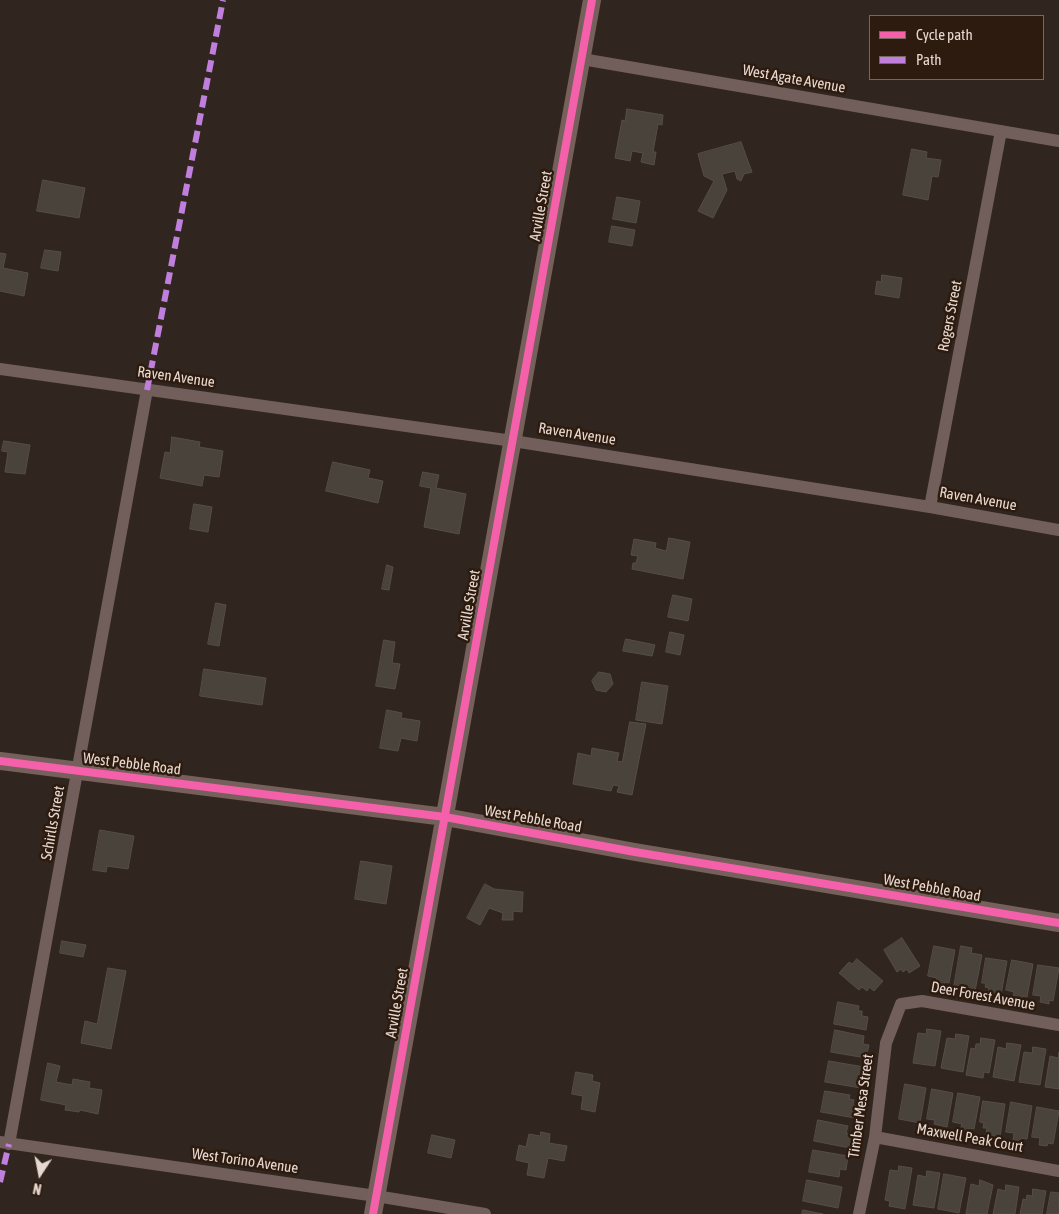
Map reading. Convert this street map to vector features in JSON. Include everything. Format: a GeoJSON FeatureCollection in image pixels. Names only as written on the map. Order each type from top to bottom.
{"type":"FeatureCollection","features":[{"type":"Feature","properties":{"kind":"street","name":"Arville Street"},"geometry":{"type":"LineString","coordinates":[[373,1214],[592,0]]}},
{"type":"Feature","properties":{"kind":"street","name":"West Agate Avenue"},"geometry":{"type":"LineString","coordinates":[[582,59],[1059,141]]}},
{"type":"Feature","properties":{"kind":"street","name":"Rogers Street"},"geometry":{"type":"LineString","coordinates":[[930,507],[1001,131]]}},
{"type":"Feature","properties":{"kind":"street","name":"Raven Avenue"},"geometry":{"type":"LineString","coordinates":[[0,369],[513,440],[930,507],[1059,530]]}},
{"type":"Feature","properties":{"kind":"street","name":"Schirlls Street"},"geometry":{"type":"LineString","coordinates":[[4,1143],[77,771],[147,390]]}},
{"type":"Feature","properties":{"kind":"street","name":"West Pebble Road"},"geometry":{"type":"LineString","coordinates":[[0,761],[445,817],[635,852],[1059,923]]}},
{"type":"Feature","properties":{"kind":"street","name":"Deer Forest Avenue"},"geometry":{"type":"LineString","coordinates":[[901,1004],[922,1001],[1059,1025]]}},
{"type":"Feature","properties":{"kind":"street","name":"Timber Mesa Street"},"geometry":{"type":"LineString","coordinates":[[859,1214],[875,1137],[886,1043],[901,1004]]}},
{"type":"Feature","properties":{"kind":"street","name":"Maxwell Peak Court"},"geometry":{"type":"LineString","coordinates":[[875,1137],[1059,1171]]}},
{"type":"Feature","properties":{"kind":"street","name":"West Torino Avenue"},"geometry":{"type":"LineString","coordinates":[[4,1143],[376,1196],[485,1214]]}},
{"type":"Feature","properties":{"kind":"building"},"geometry":{"type":"Polygon","coordinates":[[[627,109],[663,115],[662,125],[658,124],[653,152],[656,152],[654,165],[641,162],[643,153],[632,151],[630,161],[615,158],[622,120],[625,121],[627,109]]]}},
{"type":"Feature","properties":{"kind":"building"},"geometry":{"type":"Polygon","coordinates":[[[741,142],[752,172],[744,174],[741,181],[737,179],[735,171],[722,174],[727,190],[713,218],[698,211],[714,181],[704,176],[698,154],[741,142]]]}},
{"type":"Feature","properties":{"kind":"building"},"geometry":{"type":"Polygon","coordinates":[[[912,149],[927,152],[926,158],[941,160],[938,177],[932,176],[928,200],[903,195],[912,149]]]}},
{"type":"Feature","properties":{"kind":"building"},"geometry":{"type":"Polygon","coordinates":[[[43,180],[85,188],[79,218],[37,211],[43,180]]]}},
{"type":"Feature","properties":{"kind":"building"},"geometry":{"type":"Polygon","coordinates":[[[617,197],[640,201],[636,223],[613,219],[617,197]]]}},
{"type":"Feature","properties":{"kind":"building"},"geometry":{"type":"Polygon","coordinates":[[[612,226],[635,230],[632,246],[609,242],[612,226]]]}},
{"type":"Feature","properties":{"kind":"building"},"geometry":{"type":"Polygon","coordinates":[[[45,250],[61,252],[58,271],[41,268],[45,250]]]}},
{"type":"Feature","properties":{"kind":"building"},"geometry":{"type":"Polygon","coordinates":[[[0,253],[6,254],[3,268],[28,273],[24,296],[0,291],[0,253]]]}},
{"type":"Feature","properties":{"kind":"building"},"geometry":{"type":"Polygon","coordinates":[[[882,275],[902,278],[899,298],[875,294],[877,281],[881,282],[882,275]]]}},
{"type":"Feature","properties":{"kind":"building"},"geometry":{"type":"Polygon","coordinates":[[[172,437],[200,442],[199,447],[223,451],[219,477],[204,475],[202,486],[160,478],[165,452],[170,453],[172,437]]]}},
{"type":"Feature","properties":{"kind":"building"},"geometry":{"type":"Polygon","coordinates":[[[4,441],[30,445],[25,474],[5,472],[8,452],[2,451],[4,441]]]}},
{"type":"Feature","properties":{"kind":"building"},"geometry":{"type":"Polygon","coordinates":[[[333,462],[370,470],[368,478],[383,481],[378,503],[326,491],[333,462]]]}},
{"type":"Feature","properties":{"kind":"building"},"geometry":{"type":"Polygon","coordinates":[[[423,472],[439,475],[436,488],[466,494],[459,534],[424,527],[431,488],[420,486],[423,472]]]}},
{"type":"Feature","properties":{"kind":"building"},"geometry":{"type":"Polygon","coordinates":[[[194,504],[212,507],[208,532],[190,529],[194,504]]]}},
{"type":"Feature","properties":{"kind":"building"},"geometry":{"type":"Polygon","coordinates":[[[669,538],[690,542],[683,579],[632,569],[633,563],[636,563],[638,556],[631,555],[634,539],[656,543],[655,548],[666,551],[669,538]]]}},
{"type":"Feature","properties":{"kind":"building"},"geometry":{"type":"Polygon","coordinates":[[[387,565],[393,567],[389,590],[382,589],[387,565]]]}},
{"type":"Feature","properties":{"kind":"building"},"geometry":{"type":"Polygon","coordinates":[[[673,595],[692,599],[688,621],[668,617],[673,595]]]}},
{"type":"Feature","properties":{"kind":"building"},"geometry":{"type":"Polygon","coordinates":[[[216,603],[226,605],[219,646],[208,644],[216,603]]]}},
{"type":"Feature","properties":{"kind":"building"},"geometry":{"type":"Polygon","coordinates":[[[670,632],[684,635],[680,655],[666,652],[670,632]]]}},
{"type":"Feature","properties":{"kind":"building"},"geometry":{"type":"Polygon","coordinates":[[[626,639],[655,645],[652,656],[623,651],[626,639]]]}},
{"type":"Feature","properties":{"kind":"building"},"geometry":{"type":"Polygon","coordinates":[[[384,640],[395,642],[392,663],[400,664],[395,689],[376,686],[384,640]]]}},
{"type":"Feature","properties":{"kind":"building"},"geometry":{"type":"Polygon","coordinates":[[[204,669],[266,678],[262,705],[200,696],[204,669]]]}},
{"type":"Feature","properties":{"kind":"building"},"geometry":{"type":"Polygon","coordinates":[[[599,672],[610,674],[613,684],[606,692],[596,690],[592,681],[599,672]]]}},
{"type":"Feature","properties":{"kind":"building"},"geometry":{"type":"Polygon","coordinates":[[[642,682],[668,686],[662,724],[636,720],[642,682]]]}},
{"type":"Feature","properties":{"kind":"building"},"geometry":{"type":"Polygon","coordinates":[[[387,710],[402,713],[401,718],[420,721],[417,741],[401,738],[398,751],[380,748],[387,710]]]}},
{"type":"Feature","properties":{"kind":"building"},"geometry":{"type":"Polygon","coordinates":[[[630,722],[646,724],[632,795],[617,792],[619,786],[613,785],[611,791],[573,784],[578,753],[591,756],[592,748],[619,753],[617,761],[622,762],[630,722]]]}},
{"type":"Feature","properties":{"kind":"building"},"geometry":{"type":"Polygon","coordinates":[[[100,830],[134,836],[128,869],[107,866],[106,872],[93,870],[100,830]]]}},
{"type":"Feature","properties":{"kind":"building"},"geometry":{"type":"Polygon","coordinates":[[[361,861],[392,866],[386,904],[355,899],[361,861]]]}},
{"type":"Feature","properties":{"kind":"building"},"geometry":{"type":"Polygon","coordinates":[[[485,884],[494,889],[523,892],[522,912],[513,911],[513,920],[502,920],[503,913],[489,908],[480,925],[467,918],[485,884]]]}},
{"type":"Feature","properties":{"kind":"building"},"geometry":{"type":"Polygon","coordinates":[[[902,938],[920,966],[909,973],[907,969],[903,972],[901,969],[897,972],[884,950],[902,938]]]}},
{"type":"Feature","properties":{"kind":"building"},"geometry":{"type":"Polygon","coordinates":[[[62,941],[86,945],[83,957],[60,953],[62,941]]]}},
{"type":"Feature","properties":{"kind":"building"},"geometry":{"type":"Polygon","coordinates":[[[934,946],[955,950],[949,983],[945,982],[944,985],[935,984],[937,978],[928,976],[934,946]]]}},
{"type":"Feature","properties":{"kind":"building"},"geometry":{"type":"Polygon","coordinates":[[[961,946],[972,948],[971,953],[982,955],[975,991],[954,987],[961,946]]]}},
{"type":"Feature","properties":{"kind":"building"},"geometry":{"type":"Polygon","coordinates":[[[986,958],[1007,961],[1001,995],[988,993],[989,988],[985,987],[986,983],[982,983],[986,958]]]}},
{"type":"Feature","properties":{"kind":"building"},"geometry":{"type":"Polygon","coordinates":[[[857,959],[883,981],[874,991],[869,987],[867,991],[862,987],[859,990],[839,973],[849,962],[852,964],[857,959]]]}},
{"type":"Feature","properties":{"kind":"building"},"geometry":{"type":"Polygon","coordinates":[[[1012,960],[1033,964],[1027,997],[1023,996],[1022,999],[1013,998],[1014,992],[1006,990],[1012,960]]]}},
{"type":"Feature","properties":{"kind":"building"},"geometry":{"type":"Polygon","coordinates":[[[1038,965],[1059,968],[1053,1001],[1049,1000],[1049,1004],[1040,1002],[1041,996],[1033,995],[1038,965]]]}},
{"type":"Feature","properties":{"kind":"building"},"geometry":{"type":"Polygon","coordinates":[[[108,968],[126,971],[111,1049],[81,1043],[85,1021],[97,1024],[108,968]]]}},
{"type":"Feature","properties":{"kind":"building"},"geometry":{"type":"Polygon","coordinates":[[[838,1002],[859,1006],[858,1011],[862,1011],[862,1016],[868,1017],[866,1030],[834,1024],[838,1002]]]}},
{"type":"Feature","properties":{"kind":"building"},"geometry":{"type":"Polygon","coordinates":[[[927,1029],[941,1031],[935,1066],[913,1063],[918,1033],[926,1034],[927,1029]]]}},
{"type":"Feature","properties":{"kind":"building"},"geometry":{"type":"Polygon","coordinates":[[[835,1030],[864,1036],[863,1044],[869,1045],[866,1058],[831,1052],[835,1030]]]}},
{"type":"Feature","properties":{"kind":"building"},"geometry":{"type":"Polygon","coordinates":[[[956,1034],[969,1036],[963,1072],[941,1068],[947,1038],[955,1039],[956,1034]]]}},
{"type":"Feature","properties":{"kind":"building"},"geometry":{"type":"Polygon","coordinates":[[[981,1038],[995,1040],[989,1073],[984,1072],[983,1078],[966,1075],[971,1048],[975,1049],[976,1044],[980,1044],[981,1038]]]}},
{"type":"Feature","properties":{"kind":"building"},"geometry":{"type":"Polygon","coordinates":[[[1007,1043],[1021,1045],[1014,1081],[993,1077],[998,1047],[1006,1049],[1007,1043]]]}},
{"type":"Feature","properties":{"kind":"building"},"geometry":{"type":"Polygon","coordinates":[[[1033,1047],[1046,1049],[1040,1085],[1019,1082],[1024,1052],[1032,1053],[1033,1047]]]}},
{"type":"Feature","properties":{"kind":"building"},"geometry":{"type":"Polygon","coordinates":[[[1059,1052],[1059,1089],[1045,1087],[1050,1056],[1058,1058],[1059,1052]]]}},
{"type":"Feature","properties":{"kind":"building"},"geometry":{"type":"Polygon","coordinates":[[[829,1061],[864,1067],[861,1088],[825,1082],[829,1061]]]}},
{"type":"Feature","properties":{"kind":"building"},"geometry":{"type":"Polygon","coordinates":[[[48,1063],[60,1066],[56,1082],[72,1085],[73,1079],[90,1082],[89,1088],[102,1090],[98,1114],[80,1110],[79,1112],[65,1110],[66,1105],[41,1100],[48,1063]]]}},
{"type":"Feature","properties":{"kind":"building"},"geometry":{"type":"Polygon","coordinates":[[[576,1072],[593,1075],[592,1081],[600,1083],[595,1112],[581,1109],[583,1096],[572,1094],[576,1072]]]}},
{"type":"Feature","properties":{"kind":"building"},"geometry":{"type":"Polygon","coordinates":[[[905,1084],[926,1088],[920,1123],[899,1119],[905,1084]]]}},
{"type":"Feature","properties":{"kind":"building"},"geometry":{"type":"Polygon","coordinates":[[[932,1089],[953,1093],[947,1127],[934,1124],[935,1120],[927,1119],[932,1089]]]}},
{"type":"Feature","properties":{"kind":"building"},"geometry":{"type":"Polygon","coordinates":[[[825,1091],[850,1095],[849,1099],[854,1100],[853,1105],[857,1106],[855,1118],[821,1112],[825,1091]]]}},
{"type":"Feature","properties":{"kind":"building"},"geometry":{"type":"Polygon","coordinates":[[[958,1093],[980,1097],[974,1129],[969,1128],[968,1132],[960,1130],[962,1124],[953,1122],[958,1093]]]}},
{"type":"Feature","properties":{"kind":"building"},"geometry":{"type":"Polygon","coordinates":[[[983,1101],[1005,1104],[1000,1137],[986,1135],[987,1128],[983,1128],[984,1123],[980,1122],[983,1101]]]}},
{"type":"Feature","properties":{"kind":"building"},"geometry":{"type":"Polygon","coordinates":[[[1011,1102],[1032,1106],[1027,1139],[1013,1140],[1014,1133],[1006,1132],[1011,1102]]]}},
{"type":"Feature","properties":{"kind":"building"},"geometry":{"type":"Polygon","coordinates":[[[1037,1107],[1059,1111],[1053,1144],[1048,1143],[1047,1146],[1039,1145],[1040,1138],[1032,1137],[1037,1107]]]}},
{"type":"Feature","properties":{"kind":"building"},"geometry":{"type":"Polygon","coordinates":[[[818,1120],[848,1126],[846,1133],[852,1134],[850,1148],[814,1141],[818,1120]]]}},
{"type":"Feature","properties":{"kind":"building"},"geometry":{"type":"Polygon","coordinates":[[[541,1132],[550,1134],[549,1143],[567,1146],[564,1161],[548,1158],[544,1178],[527,1175],[529,1163],[516,1160],[519,1145],[526,1147],[529,1134],[540,1136],[541,1132]]]}},
{"type":"Feature","properties":{"kind":"building"},"geometry":{"type":"Polygon","coordinates":[[[432,1135],[455,1140],[451,1158],[428,1153],[432,1135]]]}},
{"type":"Feature","properties":{"kind":"building"},"geometry":{"type":"Polygon","coordinates":[[[813,1150],[848,1156],[846,1170],[840,1169],[839,1177],[809,1172],[813,1150]]]}},
{"type":"Feature","properties":{"kind":"building"},"geometry":{"type":"Polygon","coordinates":[[[899,1166],[912,1168],[905,1209],[889,1206],[890,1201],[885,1200],[890,1170],[898,1171],[899,1166]]]}},
{"type":"Feature","properties":{"kind":"building"},"geometry":{"type":"Polygon","coordinates":[[[927,1171],[940,1173],[934,1208],[913,1205],[918,1175],[926,1177],[927,1171]]]}},
{"type":"Feature","properties":{"kind":"building"},"geometry":{"type":"Polygon","coordinates":[[[944,1174],[966,1178],[959,1213],[938,1209],[944,1174]]]}},
{"type":"Feature","properties":{"kind":"building"},"geometry":{"type":"Polygon","coordinates":[[[807,1180],[842,1187],[838,1208],[803,1201],[807,1180]]]}},
{"type":"Feature","properties":{"kind":"building"},"geometry":{"type":"Polygon","coordinates":[[[980,1180],[993,1185],[987,1214],[966,1214],[971,1184],[979,1186],[980,1180]]]}},
{"type":"Feature","properties":{"kind":"building"},"geometry":{"type":"Polygon","coordinates":[[[1006,1185],[1019,1187],[1015,1214],[993,1214],[998,1189],[1005,1191],[1006,1185]]]}},
{"type":"Feature","properties":{"kind":"building"},"geometry":{"type":"Polygon","coordinates":[[[1033,1189],[1046,1191],[1042,1214],[1020,1214],[1023,1199],[1026,1200],[1027,1195],[1032,1196],[1033,1189]]]}},
{"type":"Feature","properties":{"kind":"building"},"geometry":{"type":"Polygon","coordinates":[[[1051,1192],[1059,1193],[1059,1214],[1047,1214],[1051,1192]]]}},
{"type":"Feature","properties":{"kind":"building"},"geometry":{"type":"Polygon","coordinates":[[[803,1210],[823,1214],[802,1214],[803,1210]]]}},
{"type":"Feature","properties":{"kind":"marked path"},"geometry":{"type":"LineString","coordinates":[[147,390],[223,0]]}},
{"type":"Feature","properties":{"kind":"marked path"},"geometry":{"type":"LineString","coordinates":[[0,1182],[9,1144]]}},
{"type":"Feature","properties":{"kind":"cycle path"},"geometry":{"type":"LineString","coordinates":[[373,1214],[592,0]]}},
{"type":"Feature","properties":{"kind":"cycle path"},"geometry":{"type":"LineString","coordinates":[[0,761],[445,817],[635,852],[1059,923]]}}]}
